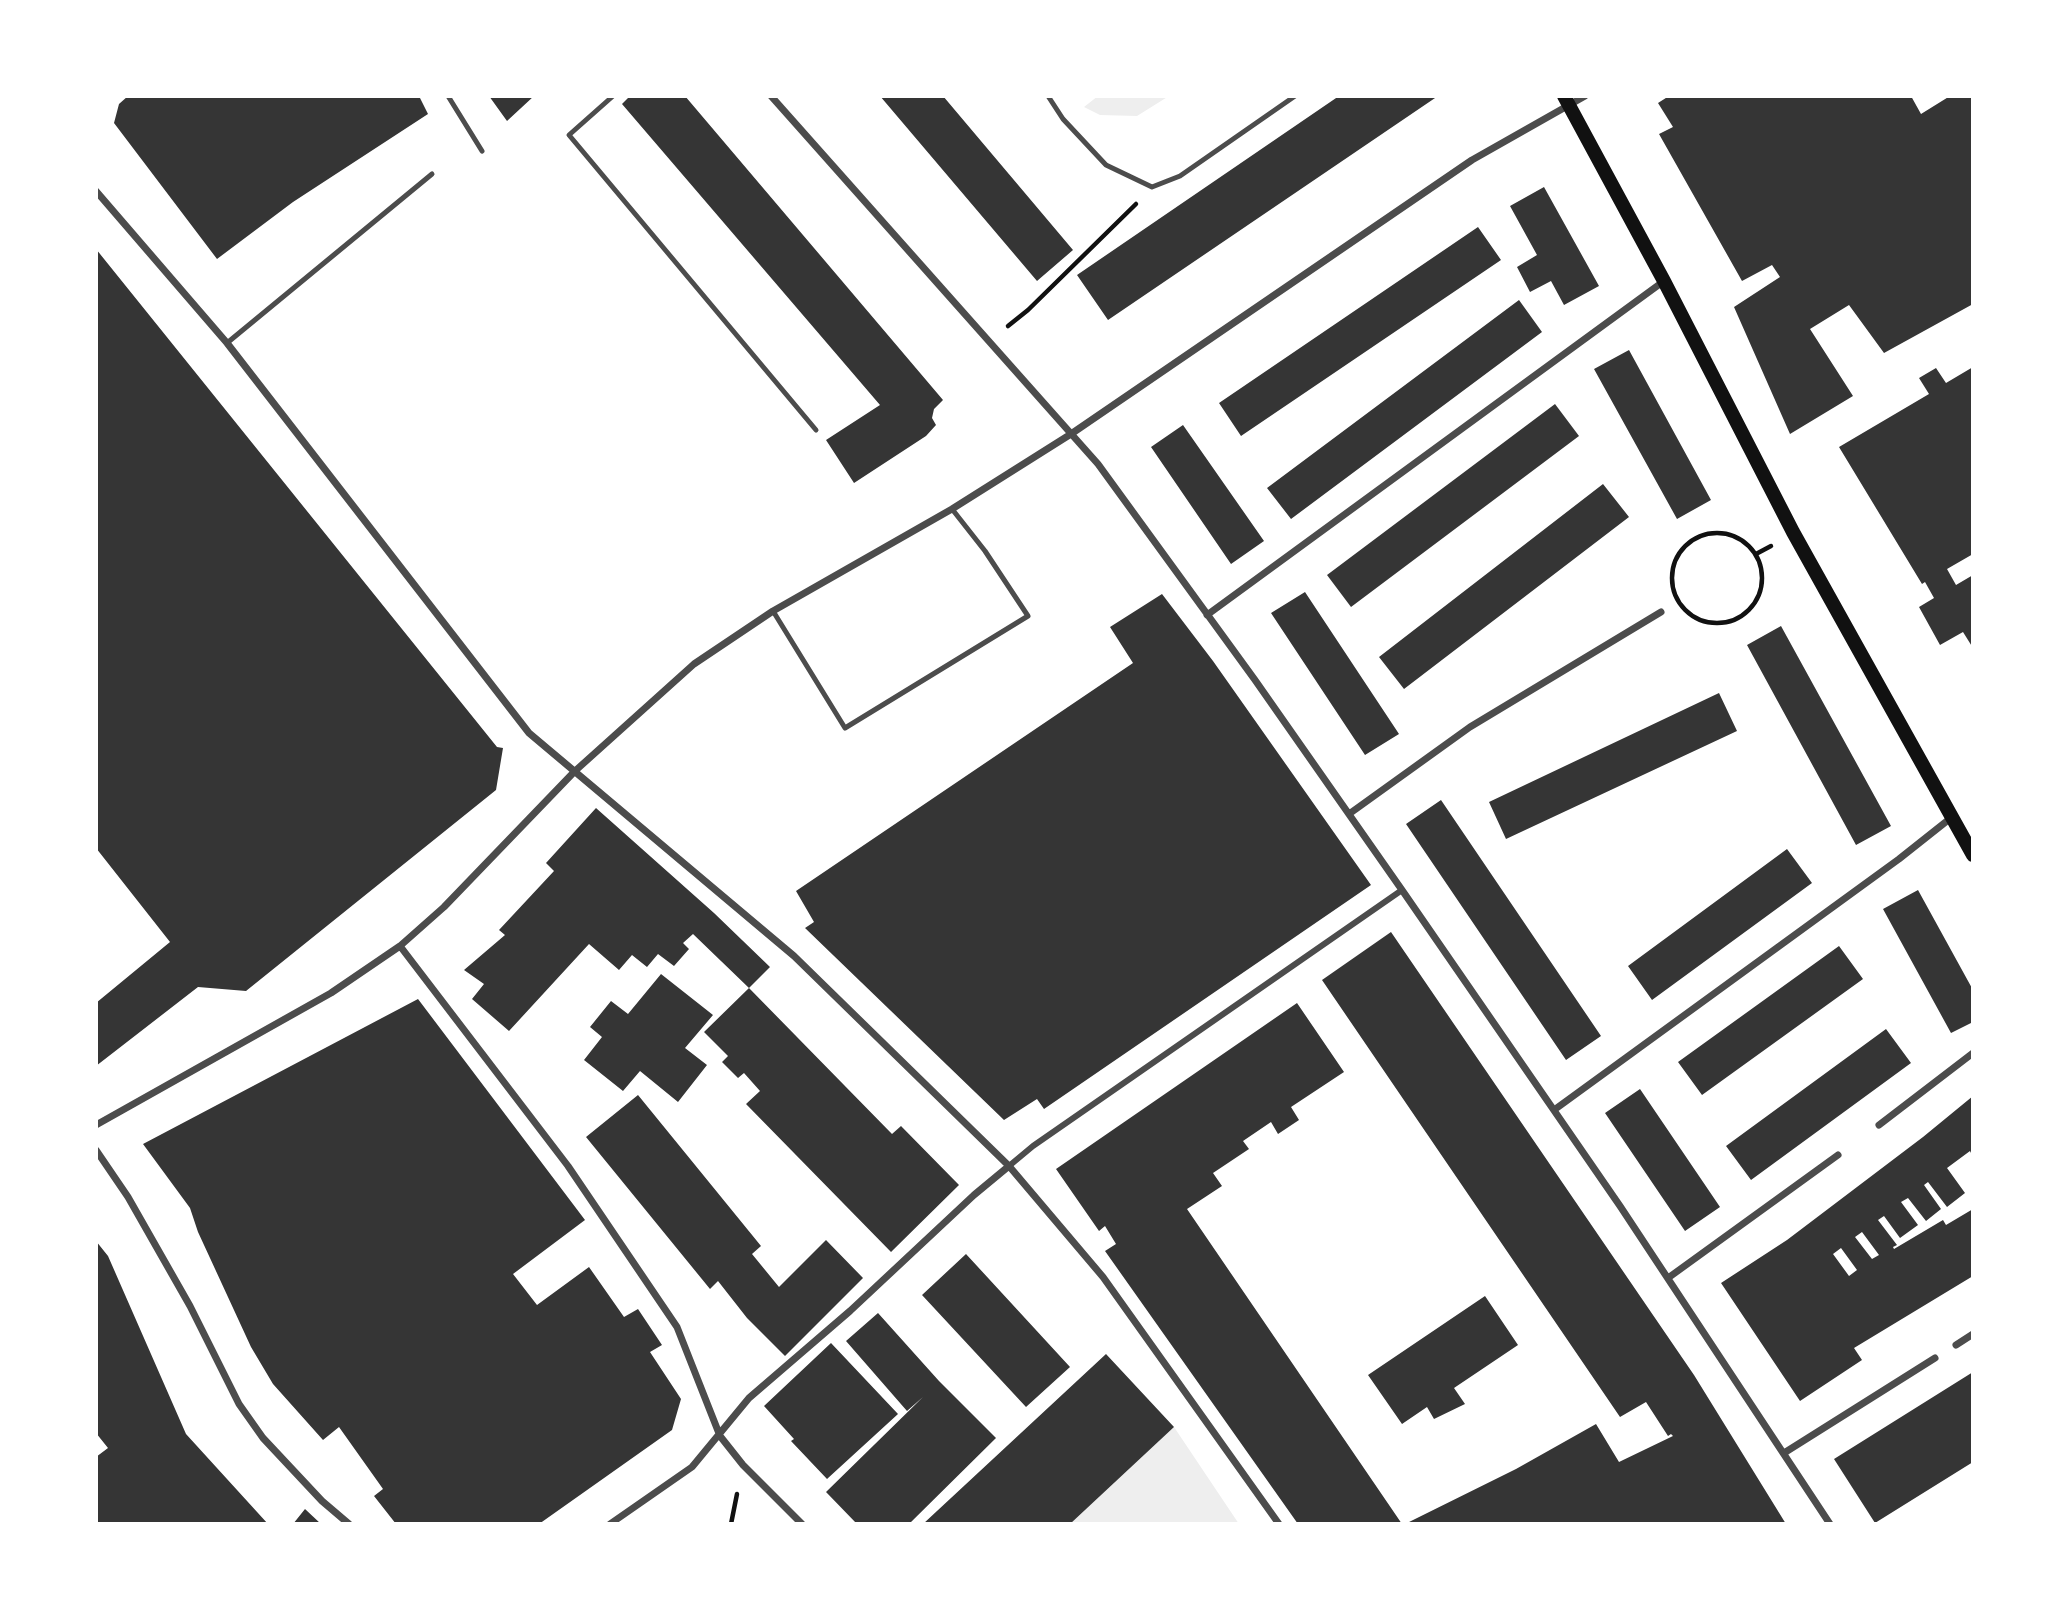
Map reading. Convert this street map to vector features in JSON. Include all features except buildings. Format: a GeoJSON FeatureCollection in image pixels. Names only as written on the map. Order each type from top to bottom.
{"type":"FeatureCollection","features":[{"type":"Feature","properties":{"kind":"main road"},"geometry":{"type":"LineString","coordinates":[[1566,101],[1664,281],[1793,532],[1973,855]]}},
{"type":"Feature","properties":{"kind":"street"},"geometry":{"type":"LineString","coordinates":[[771,96],[1098,464],[1349,814],[1554,1110],[1830,1524]]}},
{"type":"Feature","properties":{"kind":"street"},"geometry":{"type":"LineString","coordinates":[[96,1125],[331,993],[400,946],[444,907],[575,771],[694,664],[773,611],[952,509],[1071,434],[1472,160],[1566,101],[1585,96]]}},
{"type":"Feature","properties":{"kind":"street"},"geometry":{"type":"LineString","coordinates":[[96,191],[227,343],[529,733],[794,956],[1009,1166],[1103,1277],[1279,1524]]}},
{"type":"Feature","properties":{"kind":"street"},"geometry":{"type":"LineString","coordinates":[[1207,615],[1664,281]]}},
{"type":"Feature","properties":{"kind":"street"},"geometry":{"type":"LineString","coordinates":[[1349,814],[1470,727],[1661,612]]}},
{"type":"Feature","properties":{"kind":"street"},"geometry":{"type":"LineString","coordinates":[[1554,1110],[1953,817]]}},
{"type":"Feature","properties":{"kind":"street"},"geometry":{"type":"LineString","coordinates":[[610,1524],[692,1467],[749,1398],[850,1311],[974,1195],[1032,1146],[1402,890]]}},
{"type":"Feature","properties":{"kind":"street"},"geometry":{"type":"LineString","coordinates":[[400,946],[568,1166],[677,1327],[720,1436],[743,1465],[802,1524]]}},
{"type":"Feature","properties":{"kind":"street"},"geometry":{"type":"LineString","coordinates":[[1879,1125],[1973,1053]]}},
{"type":"Feature","properties":{"kind":"street"},"geometry":{"type":"LineString","coordinates":[[96,1150],[128,1197],[190,1306],[239,1404],[263,1438],[322,1501],[349,1524]]}},
{"type":"Feature","properties":{"kind":"street"},"geometry":{"type":"LineString","coordinates":[[1668,1278],[1838,1155]]}},
{"type":"Feature","properties":{"kind":"street"},"geometry":{"type":"LineString","coordinates":[[1956,1345],[1973,1334]]}},
{"type":"Feature","properties":{"kind":"street"},"geometry":{"type":"LineString","coordinates":[[1784,1453],[1935,1358]]}},
{"type":"Feature","properties":{"kind":"lane"},"geometry":{"type":"LineString","coordinates":[[448,96],[482,151]]}},
{"type":"Feature","properties":{"kind":"lane"},"geometry":{"type":"LineString","coordinates":[[613,96],[569,135],[816,430]]}},
{"type":"Feature","properties":{"kind":"lane"},"geometry":{"type":"LineString","coordinates":[[1048,96],[1063,119],[1107,165],[1152,187],[1180,176],[1295,96]]}},
{"type":"Feature","properties":{"kind":"lane"},"geometry":{"type":"LineString","coordinates":[[227,343],[432,174]]}},
{"type":"Feature","properties":{"kind":"lane"},"geometry":{"type":"LineString","coordinates":[[773,611],[845,728],[1028,616],[985,551],[952,509]]}},
{"type":"Feature","properties":{"kind":"path"},"geometry":{"type":"LineString","coordinates":[[988,342],[1028,310],[1152,187]]}},
{"type":"Feature","properties":{"kind":"path"},"geometry":{"type":"LineString","coordinates":[[1712,532],[1735,536],[1756,554],[1763,578],[1759,598],[1747,614],[1719,624],[1698,621],[1677,602],[1671,584],[1675,559],[1686,544],[1712,532]]}},
{"type":"Feature","properties":{"kind":"shaded area"},"geometry":{"type":"Polygon","coordinates":[[[1098,96],[1169,96],[1137,116],[1100,115],[1084,107],[1098,96]]]}},
{"type":"Feature","properties":{"kind":"shaded area"},"geometry":{"type":"Polygon","coordinates":[[[1174,1427],[1239,1524],[1070,1524],[1174,1427]]]}}]}
